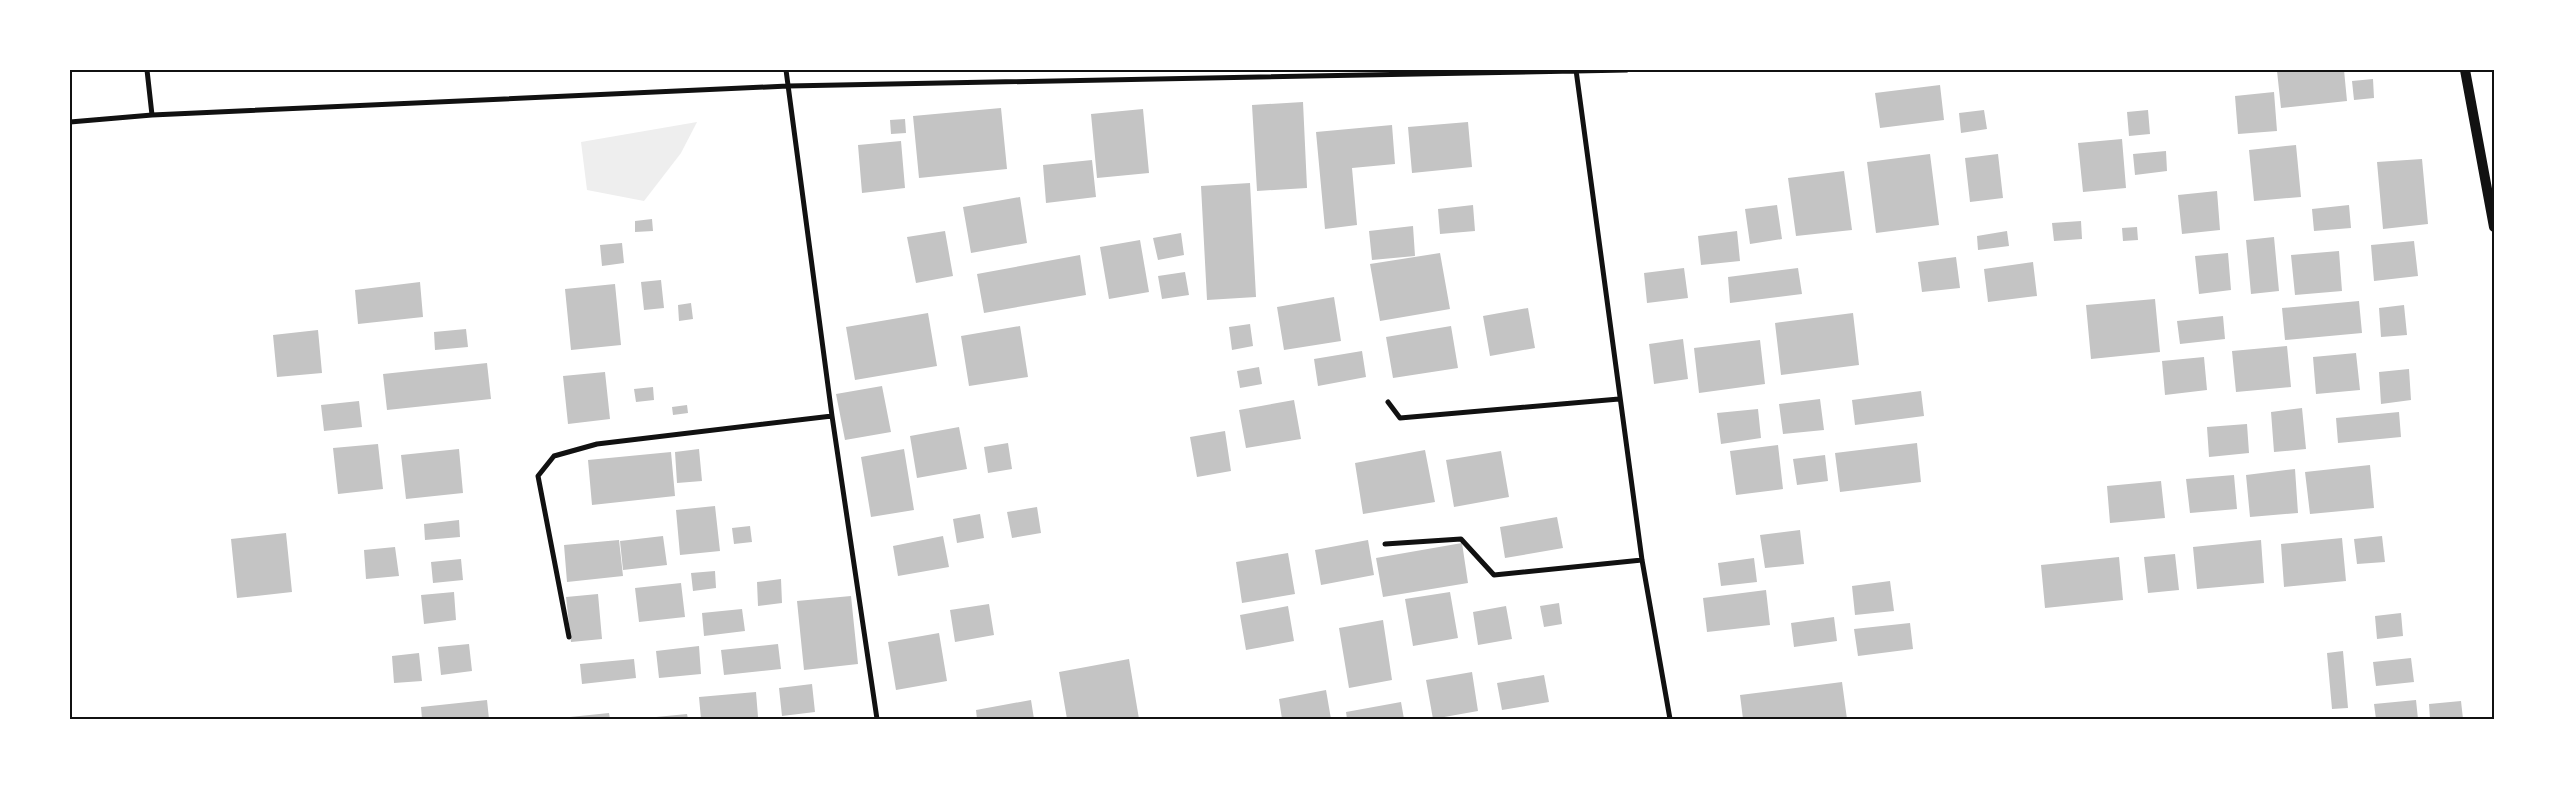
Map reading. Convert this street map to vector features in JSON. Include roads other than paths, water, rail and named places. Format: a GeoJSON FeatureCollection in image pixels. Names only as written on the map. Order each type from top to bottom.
{"type":"FeatureCollection","features":[{"type":"Feature","properties":{"kind":"main road"},"geometry":{"type":"LineString","coordinates":[[2466,70],[2494,226]]}},
{"type":"Feature","properties":{"kind":"street"},"geometry":{"type":"LineString","coordinates":[[146,70],[152,115]]}},
{"type":"Feature","properties":{"kind":"street"},"geometry":{"type":"LineString","coordinates":[[786,70],[832,416],[877,719]]}},
{"type":"Feature","properties":{"kind":"street"},"geometry":{"type":"LineString","coordinates":[[70,122],[152,115],[788,86],[1627,70]]}},
{"type":"Feature","properties":{"kind":"street"},"geometry":{"type":"LineString","coordinates":[[1576,71],[1642,560],[1670,719]]}},
{"type":"Feature","properties":{"kind":"street"},"geometry":{"type":"LineString","coordinates":[[1388,402],[1400,418],[1619,399]]}},
{"type":"Feature","properties":{"kind":"street"},"geometry":{"type":"LineString","coordinates":[[569,637],[538,476],[554,456],[597,444],[832,416]]}},
{"type":"Feature","properties":{"kind":"street"},"geometry":{"type":"LineString","coordinates":[[1385,544],[1462,539],[1494,576],[1642,560]]}}]}
